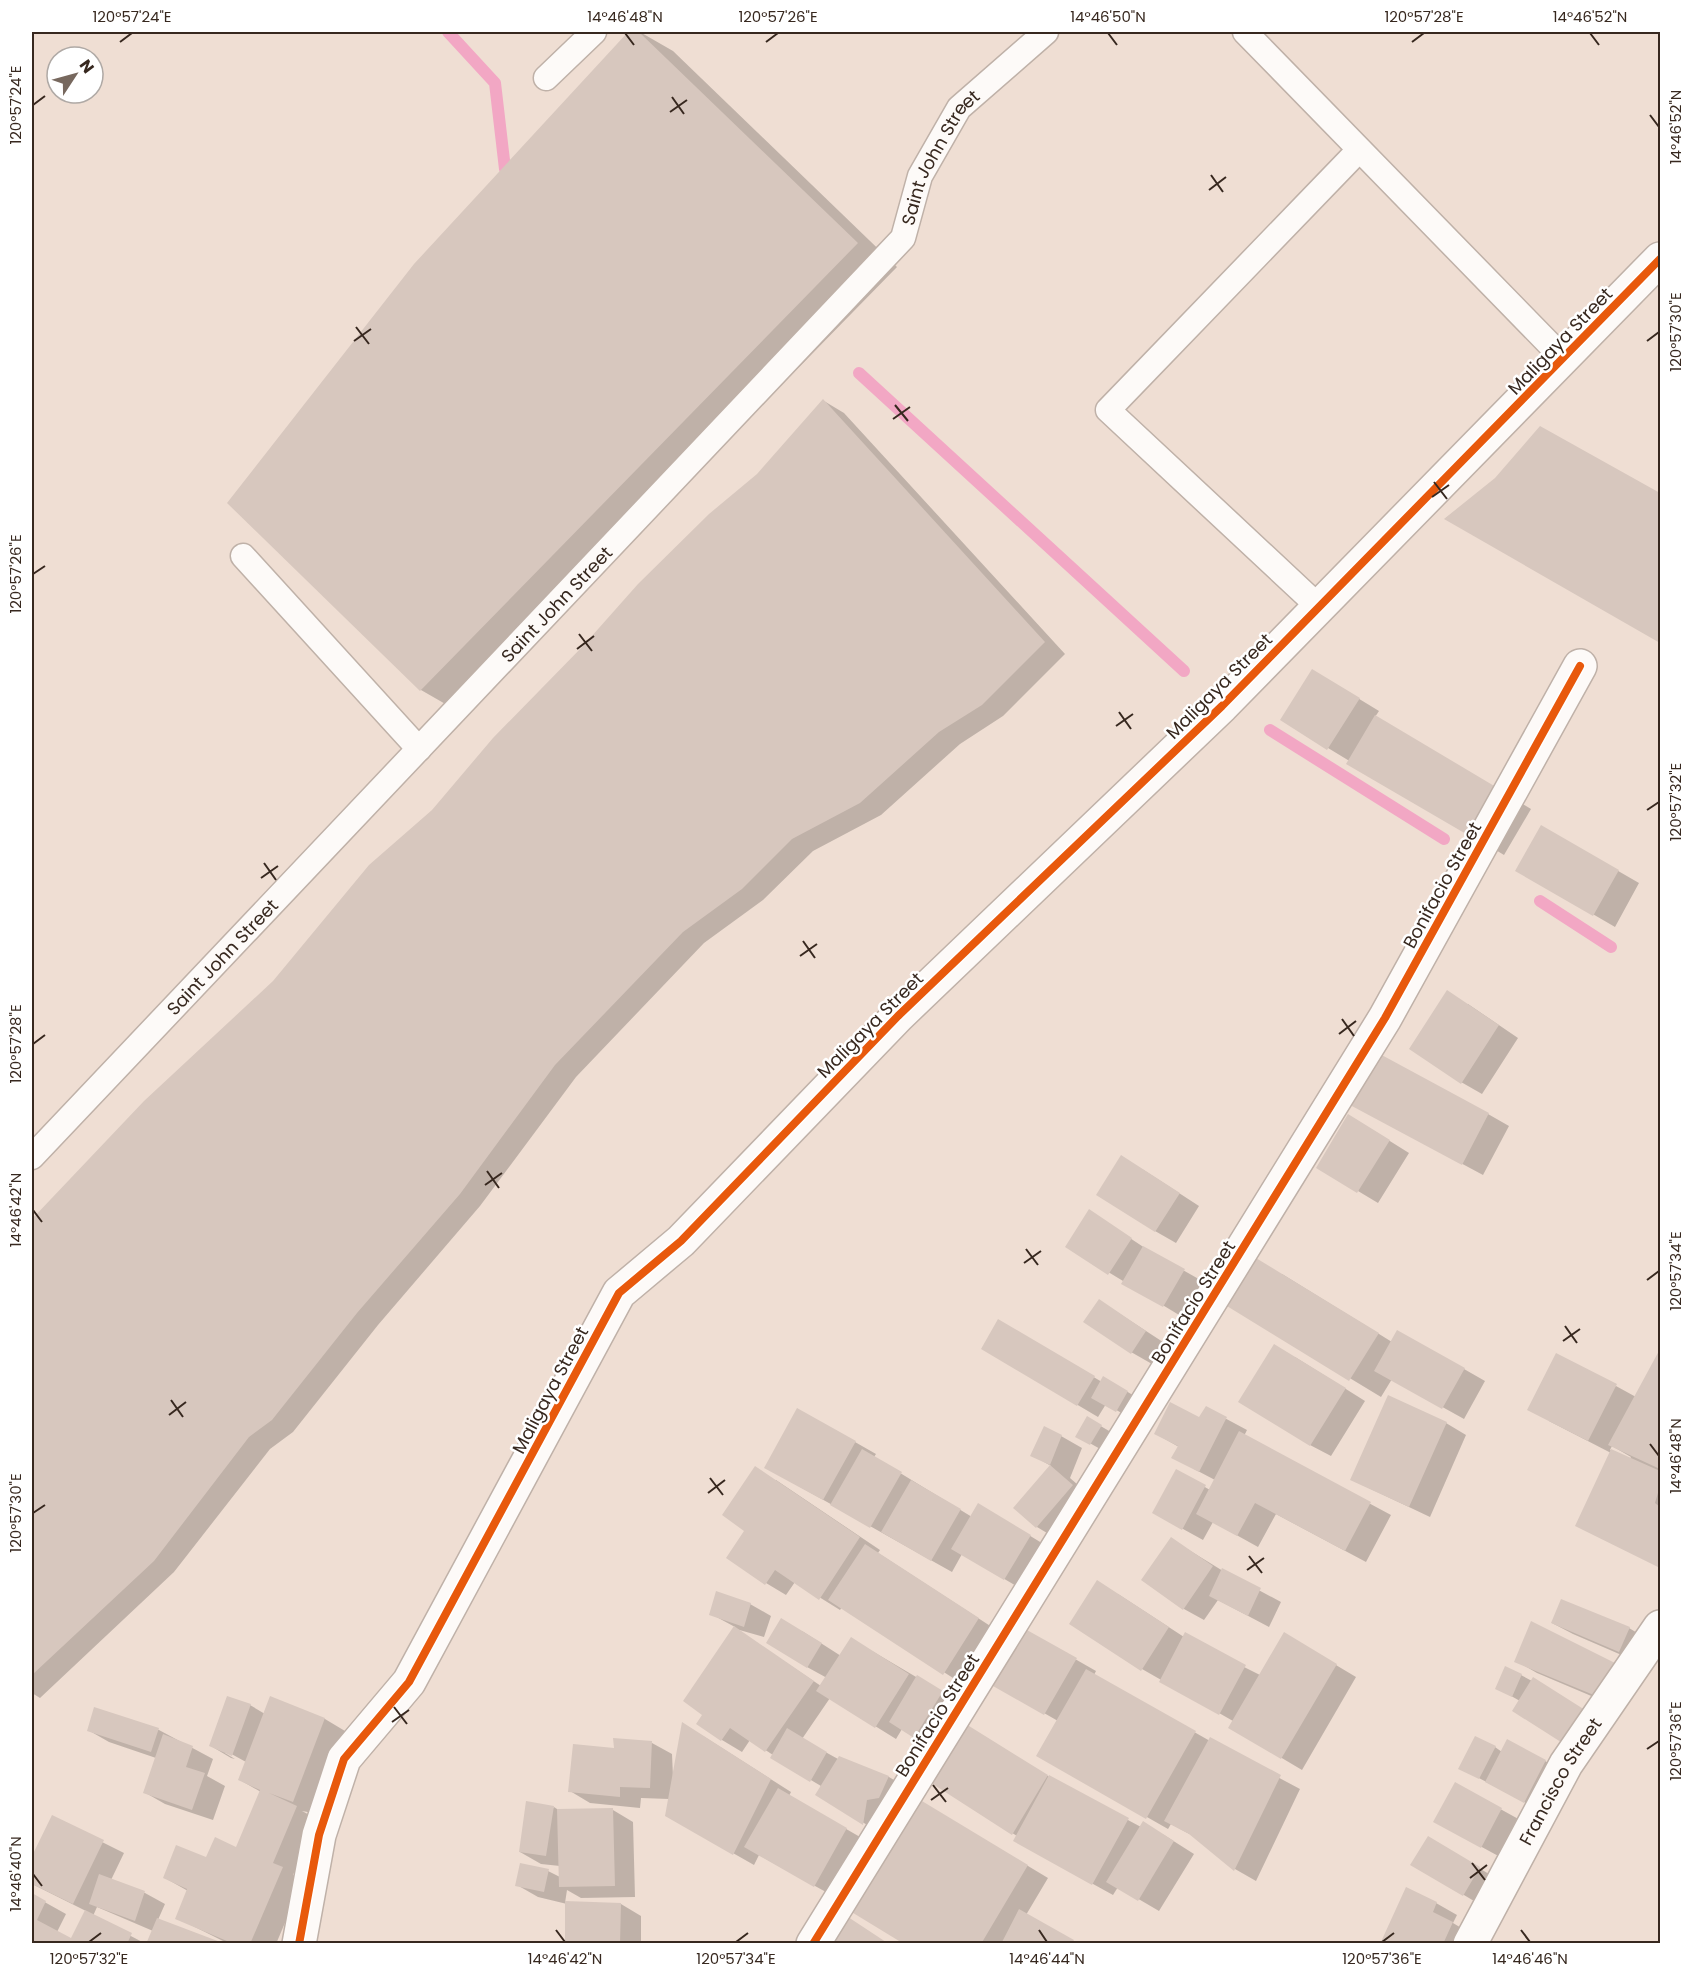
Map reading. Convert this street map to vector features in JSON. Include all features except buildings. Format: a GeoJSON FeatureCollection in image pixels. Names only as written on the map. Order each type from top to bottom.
{"type":"FeatureCollection","features":[{"type":"Feature","properties":{"kind":"street","name":"Maligaya Street"},"geometry":{"type":"LineString","coordinates":[[299,1944],[319,1836],[344,1758],[409,1682],[620,1293],[681,1241],[897,1016],[1222,706],[1660,259]]}},
{"type":"Feature","properties":{"kind":"street","name":"Bonifacio Street"},"geometry":{"type":"LineString","coordinates":[[813,1944],[1385,1018],[1580,666]]}},
{"type":"Feature","properties":{"kind":"street","name":"Francisco Street"},"geometry":{"type":"LineString","coordinates":[[1470,1944],[1566,1764],[1660,1627]]}},
{"type":"Feature","properties":{"kind":"lane"},"geometry":{"type":"LineString","coordinates":[[546,78],[594,32]]}},
{"type":"Feature","properties":{"kind":"lane","name":"Saint John Street"},"geometry":{"type":"LineString","coordinates":[[32,1157],[903,238],[920,176],[959,108],[1046,32]]}},
{"type":"Feature","properties":{"kind":"lane"},"geometry":{"type":"LineString","coordinates":[[1245,32],[1564,359]]}},
{"type":"Feature","properties":{"kind":"lane"},"geometry":{"type":"LineString","coordinates":[[1319,607],[1108,410],[1359,150]]}},
{"type":"Feature","properties":{"kind":"lane"},"geometry":{"type":"LineString","coordinates":[[243,556],[419,749]]}},
{"type":"Feature","properties":{"kind":"waterway"},"geometry":{"type":"LineString","coordinates":[[448,32],[495,83],[505,169],[516,175]]}},
{"type":"Feature","properties":{"kind":"waterway"},"geometry":{"type":"LineString","coordinates":[[859,373],[1184,671]]}},
{"type":"Feature","properties":{"kind":"waterway"},"geometry":{"type":"LineString","coordinates":[[1270,730],[1444,839]]}},
{"type":"Feature","properties":{"kind":"waterway"},"geometry":{"type":"LineString","coordinates":[[1540,901],[1611,947]]}},
{"type":"Feature","properties":{"kind":"cycle path"},"geometry":{"type":"LineString","coordinates":[[299,1944],[319,1835],[344,1759],[409,1682],[619,1293],[681,1241],[898,1016],[1222,706],[1660,259]]}},
{"type":"Feature","properties":{"kind":"cycle path"},"geometry":{"type":"LineString","coordinates":[[813,1944],[1385,1018],[1580,666]]}}]}
